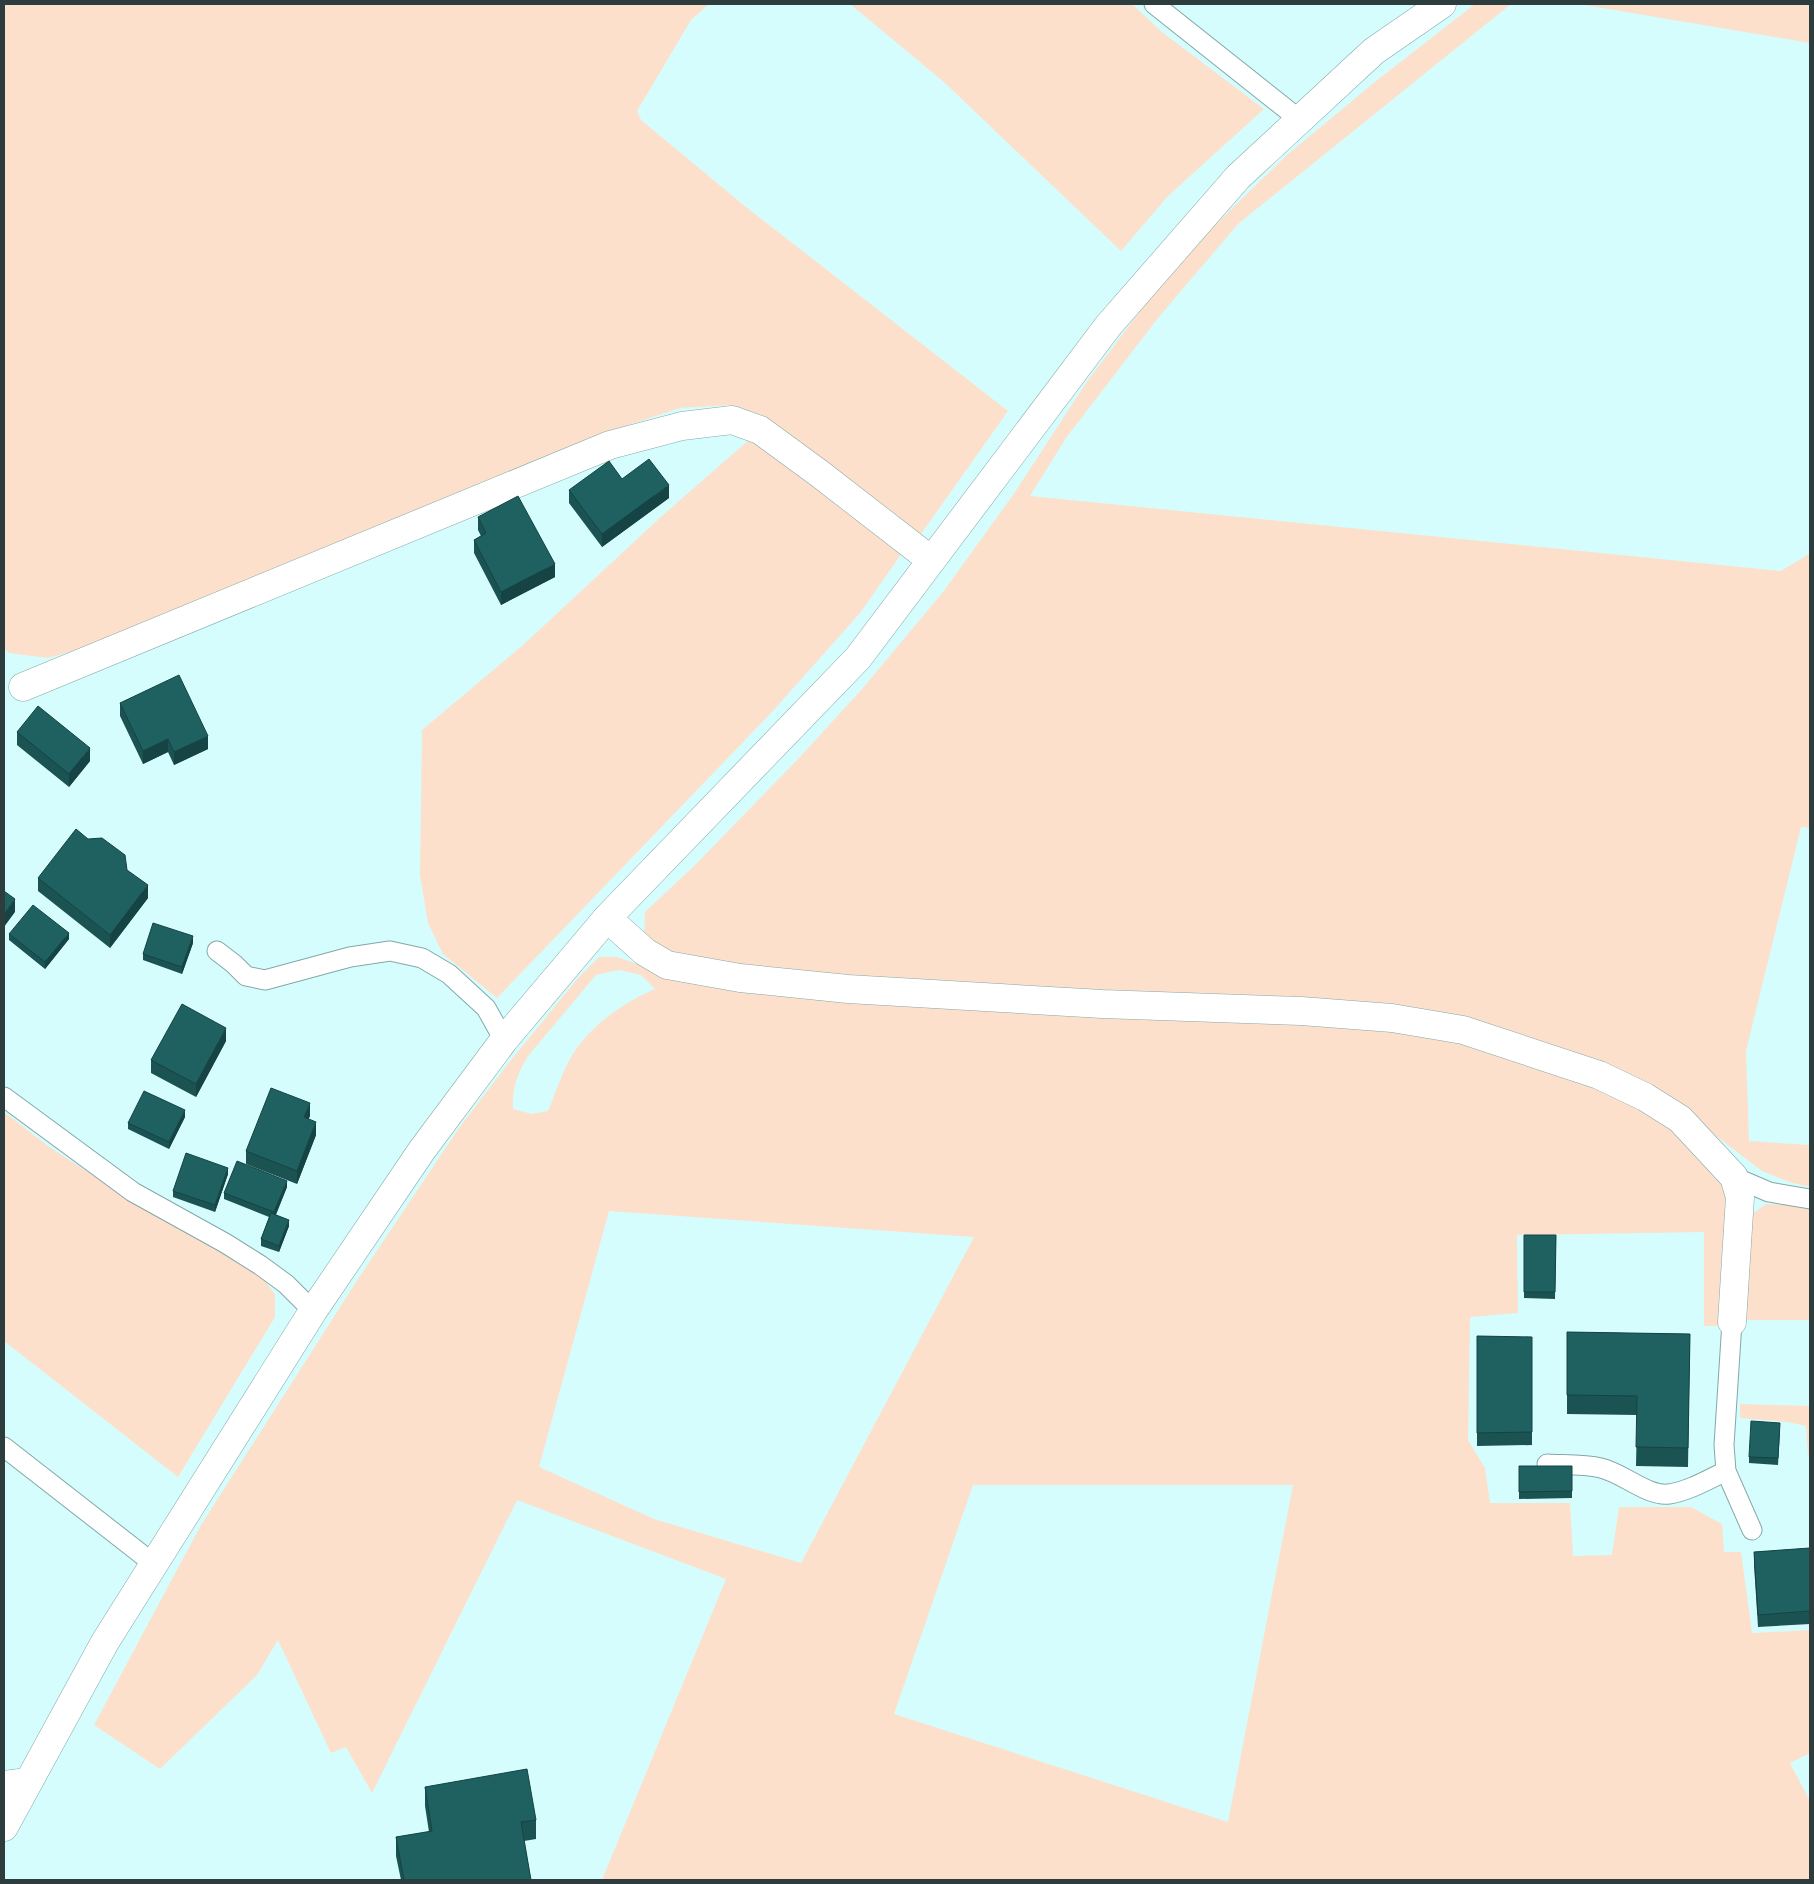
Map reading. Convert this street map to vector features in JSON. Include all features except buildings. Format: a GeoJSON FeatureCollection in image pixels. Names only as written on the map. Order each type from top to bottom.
{"type":"FeatureCollection","features":[{"type":"Feature","properties":{"kind":"main road"},"geometry":{"type":"LineString","coordinates":[[4,1827],[16,1784],[313,1311],[422,1150],[504,1040],[607,918],[858,658],[1108,326],[1238,177],[1374,52],[1442,4]]}},
{"type":"Feature","properties":{"kind":"main road"},"geometry":{"type":"LineString","coordinates":[[23,687],[610,445],[682,426],[732,420],[760,430],[931,560]]}},
{"type":"Feature","properties":{"kind":"main road"},"geometry":{"type":"LineString","coordinates":[[607,918],[645,952],[667,965],[740,978],[848,989],[1082,1003],[1301,1011],[1392,1018],[1464,1030],[1600,1075],[1645,1097],[1680,1119],[1734,1177],[1740,1197],[1732,1322]]}},
{"type":"Feature","properties":{"kind":"lane"},"geometry":{"type":"LineString","coordinates":[[1154,4],[1300,120]]}},
{"type":"Feature","properties":{"kind":"lane"},"geometry":{"type":"LineString","coordinates":[[217,951],[246,976],[265,980],[350,957],[390,951],[422,958],[449,974],[486,1008],[504,1040]]}},
{"type":"Feature","properties":{"kind":"lane"},"geometry":{"type":"LineString","coordinates":[[4,1097],[133,1192],[225,1243],[260,1265],[286,1284],[313,1311]]}},
{"type":"Feature","properties":{"kind":"lane"},"geometry":{"type":"LineString","coordinates":[[1734,1177],[1769,1192],[1810,1199]]}},
{"type":"Feature","properties":{"kind":"lane"},"geometry":{"type":"LineString","coordinates":[[1732,1322],[1724,1445],[1726,1471],[1752,1530]]}},
{"type":"Feature","properties":{"kind":"lane"},"geometry":{"type":"LineString","coordinates":[[4,1447],[154,1564]]}},
{"type":"Feature","properties":{"kind":"lane"},"geometry":{"type":"LineString","coordinates":[[1547,1464],[1600,1468],[1622,1475],[1645,1489],[1668,1494],[1697,1485],[1726,1471]]}},
{"type":"Feature","properties":{"kind":"shaded area"},"geometry":{"type":"Polygon","coordinates":[[[4,4],[709,4],[691,20],[637,111],[641,120],[746,207],[1008,411],[921,534],[764,420],[730,405],[680,408],[607,432],[87,647],[48,658],[9,653],[4,648],[4,4]]]}},
{"type":"Feature","properties":{"kind":"shaded area"},"geometry":{"type":"Polygon","coordinates":[[[850,4],[1132,4],[1162,32],[1264,109],[1168,196],[1121,251],[945,83],[850,4]]]}},
{"type":"Feature","properties":{"kind":"shaded area"},"geometry":{"type":"Polygon","coordinates":[[[1475,4],[1511,4],[1238,224],[1158,318],[1066,438],[1030,496],[1781,571],[1809,554],[1810,551],[1810,828],[1801,827],[1746,1051],[1749,1141],[1810,1145],[1810,1187],[1789,1182],[1762,1171],[1687,1114],[1530,1038],[693,961],[658,947],[644,933],[645,912],[696,864],[800,757],[862,689],[943,592],[1013,495],[1086,383],[1152,295],[1208,232],[1287,155],[1376,81],[1475,4]]]}},
{"type":"Feature","properties":{"kind":"shaded area"},"geometry":{"type":"Polygon","coordinates":[[[1579,4],[1810,4],[1810,43],[1579,4]]]}},
{"type":"Feature","properties":{"kind":"shaded area"},"geometry":{"type":"Polygon","coordinates":[[[750,439],[902,553],[860,613],[771,713],[497,998],[443,954],[428,923],[420,875],[422,730],[522,646],[663,515],[750,439]]]}},
{"type":"Feature","properties":{"kind":"shaded area"},"geometry":{"type":"Polygon","coordinates":[[[599,957],[617,957],[655,970],[1300,1020],[1464,1041],[1591,1081],[1673,1127],[1726,1185],[1726,1269],[1722,1326],[1704,1326],[1704,1232],[1517,1235],[1518,1313],[1470,1317],[1468,1440],[1485,1468],[1490,1503],[1570,1503],[1573,1556],[1612,1555],[1619,1507],[1691,1507],[1722,1524],[1724,1552],[1741,1552],[1752,1633],[1810,1630],[1810,1753],[1790,1763],[1810,1801],[1810,1880],[602,1880],[726,1579],[517,1500],[372,1793],[346,1747],[331,1753],[278,1640],[257,1675],[160,1769],[94,1725],[201,1525],[358,1279],[459,1128],[507,1065],[578,978],[599,957]],[[619,970],[596,975],[528,1056],[516,1081],[513,1094],[513,1109],[532,1114],[548,1111],[566,1067],[585,1038],[595,1027],[618,1009],[655,989],[641,975],[619,970]],[[609,1211],[539,1467],[654,1519],[801,1563],[974,1237],[609,1211]],[[973,1485],[894,1714],[1228,1822],[1293,1485],[973,1485]]]}},
{"type":"Feature","properties":{"kind":"shaded area"},"geometry":{"type":"Polygon","coordinates":[[[4,1112],[48,1146],[129,1199],[256,1270],[275,1294],[275,1317],[178,1477],[4,1341],[4,1112]]]}},
{"type":"Feature","properties":{"kind":"shaded area"},"geometry":{"type":"Polygon","coordinates":[[[1766,1204],[1810,1206],[1810,1320],[1744,1320],[1752,1214],[1766,1204]]]}},
{"type":"Feature","properties":{"kind":"shaded area"},"geometry":{"type":"Polygon","coordinates":[[[1740,1404],[1810,1406],[1810,1455],[1808,1455],[1806,1426],[1788,1422],[1740,1418],[1740,1404]]]}}]}
